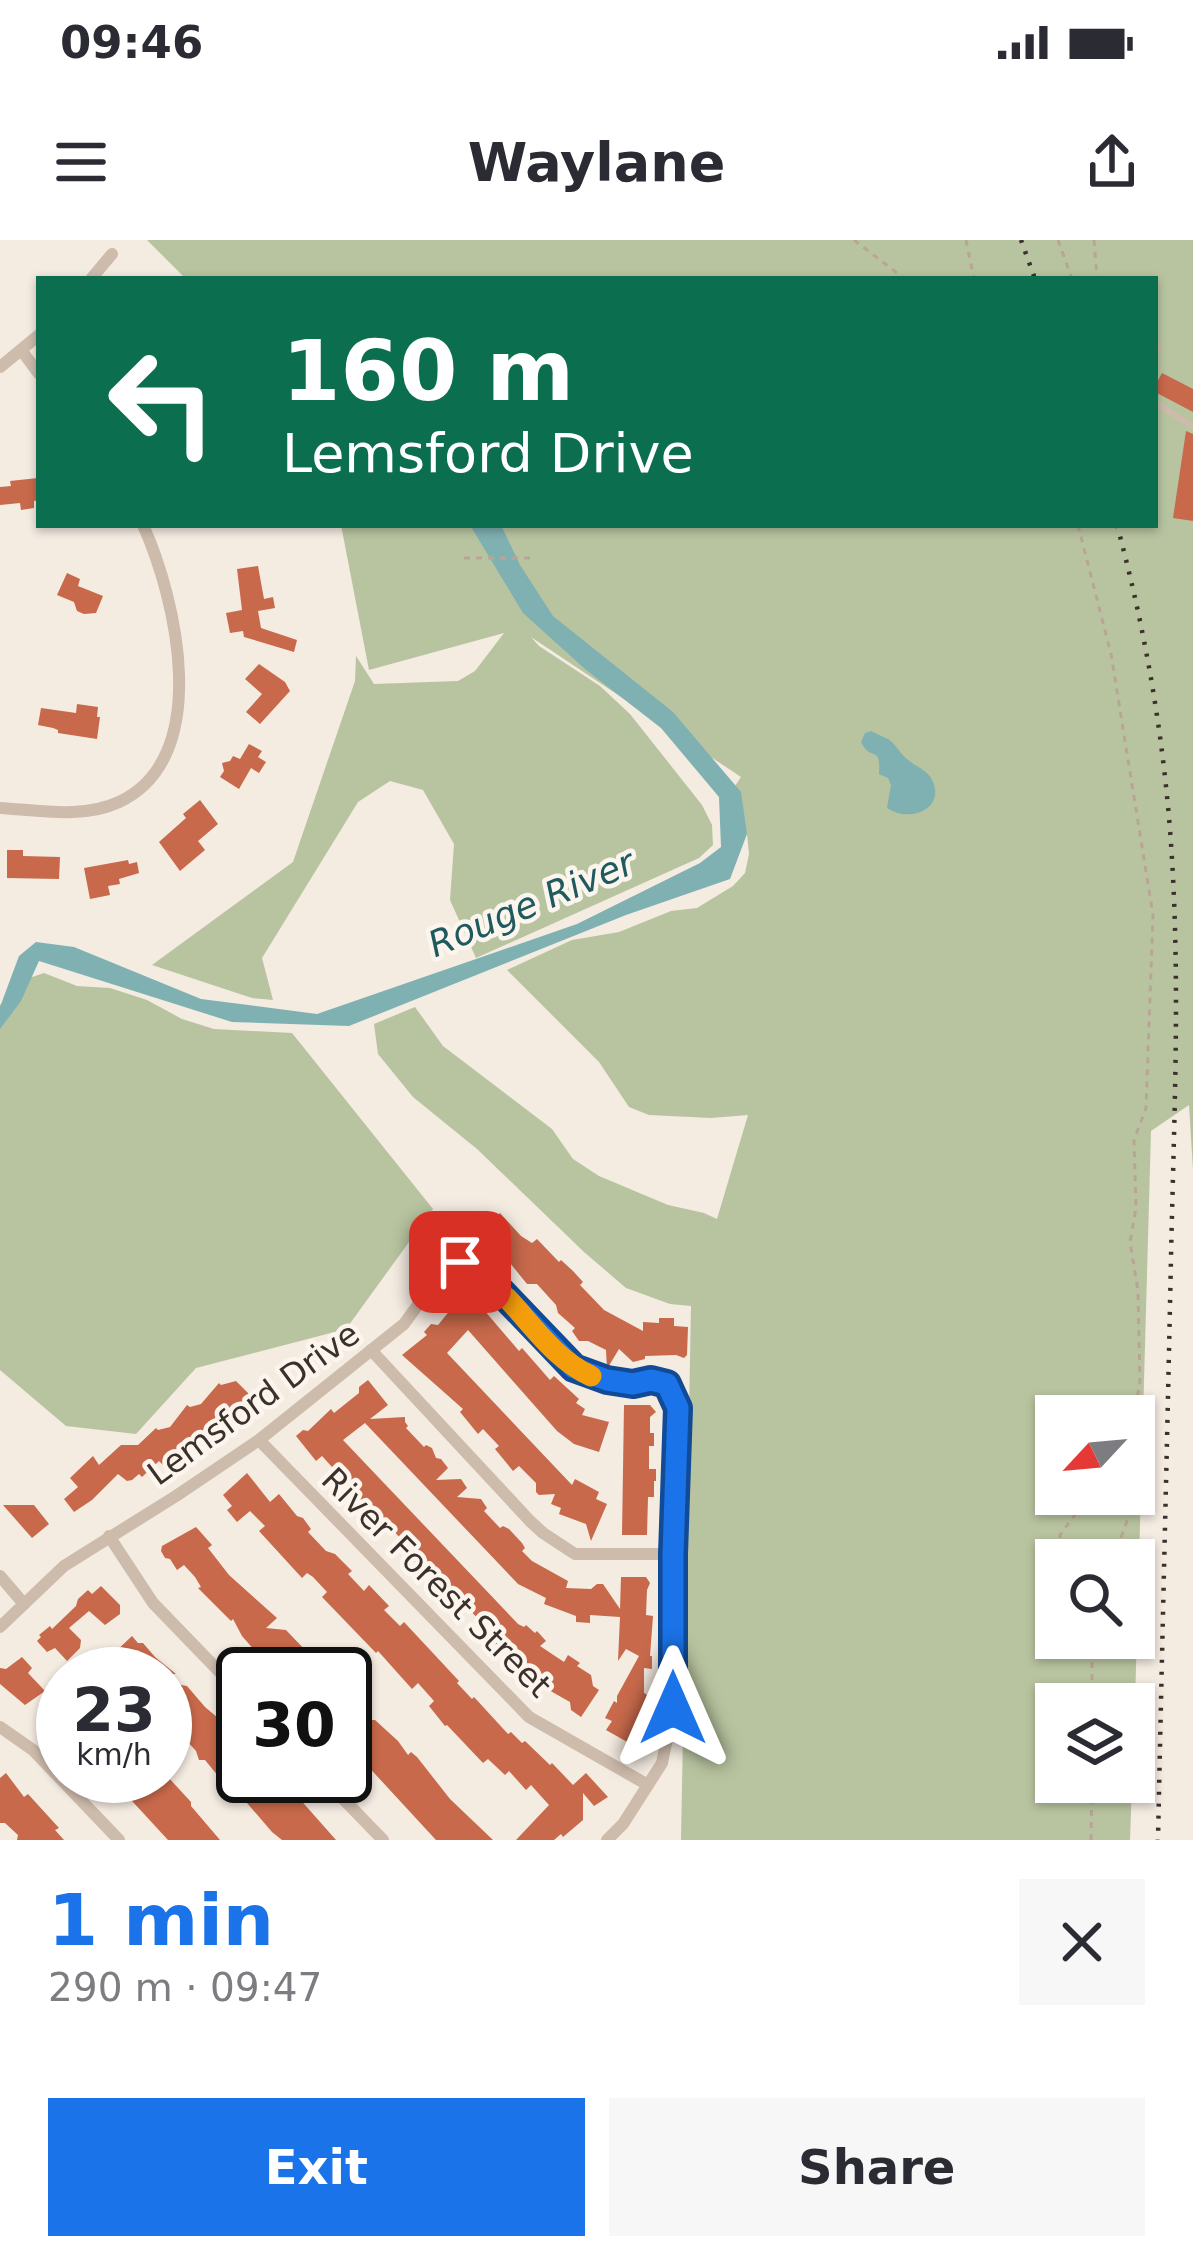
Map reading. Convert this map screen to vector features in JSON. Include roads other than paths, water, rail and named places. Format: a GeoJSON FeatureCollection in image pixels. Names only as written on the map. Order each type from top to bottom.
{"type":"FeatureCollection","features":[{"type":"Feature","properties":{"kind":"street"},"geometry":{"type":"LineString","coordinates":[[94,276],[112,254]]}},
{"type":"Feature","properties":{"kind":"street"},"geometry":{"type":"LineString","coordinates":[[0,367],[36,338]]}},
{"type":"Feature","properties":{"kind":"street"},"geometry":{"type":"LineString","coordinates":[[22,351],[36,370]]}},
{"type":"Feature","properties":{"kind":"street"},"geometry":{"type":"LineString","coordinates":[[0,808],[80,812],[118,802],[156,772],[170,745],[179,712],[169,602],[143,528]]}},
{"type":"Feature","properties":{"kind":"street","name":"Lemsford Drive"},"geometry":{"type":"LineString","coordinates":[[0,1627],[64,1566],[260,1440],[404,1324],[438,1276],[460,1262],[480,1270],[574,1368],[607,1380],[667,1384],[678,1408],[673,1708],[662,1763],[623,1824],[607,1840]]}},
{"type":"Feature","properties":{"kind":"street"},"geometry":{"type":"LineString","coordinates":[[371,1350],[556,1543],[575,1554],[673,1554]]}},
{"type":"Feature","properties":{"kind":"street","name":"River Forest Street"},"geometry":{"type":"LineString","coordinates":[[260,1440],[529,1717],[648,1785]]}},
{"type":"Feature","properties":{"kind":"street"},"geometry":{"type":"LineString","coordinates":[[109,1536],[153,1603],[216,1668]]}},
{"type":"Feature","properties":{"kind":"street"},"geometry":{"type":"LineString","coordinates":[[0,1576],[24,1604]]}},
{"type":"Feature","properties":{"kind":"street"},"geometry":{"type":"LineString","coordinates":[[0,1727],[33,1750],[119,1840]]}},
{"type":"Feature","properties":{"kind":"street"},"geometry":{"type":"LineString","coordinates":[[347,1803],[383,1840]]}},
{"type":"Feature","properties":{"kind":"lane"},"geometry":{"type":"LineString","coordinates":[[1158,405],[1193,427]]}},
{"type":"Feature","properties":{"kind":"water"},"geometry":{"type":"Polygon","coordinates":[[[472,528],[502,528],[553,616],[673,712],[741,792],[747,834],[730,879],[626,915],[349,1026],[232,1022],[39,961],[21,1001],[0,1029],[0,1007],[19,956],[36,942],[74,947],[201,999],[317,1014],[577,924],[700,863],[721,847],[719,797],[661,728],[523,613],[472,528]]]}},
{"type":"Feature","properties":{"kind":"water"},"geometry":{"type":"Polygon","coordinates":[[[871,731],[891,741],[931,778],[935,798],[931,805],[906,814],[887,808],[891,785],[879,774],[877,756],[861,742],[871,731]]]}},
{"type":"Feature","properties":{"kind":"railway"},"geometry":{"type":"LineString","coordinates":[[1021,240],[1034,276]]}},
{"type":"Feature","properties":{"kind":"railway"},"geometry":{"type":"LineString","coordinates":[[1118,528],[1157,715],[1167,791],[1175,937],[1158,1840]]}},
{"type":"Feature","properties":{"kind":"water label","name":"Rouge River"},"geometry":{"type":"Point","coordinates":[531,903]}}]}
